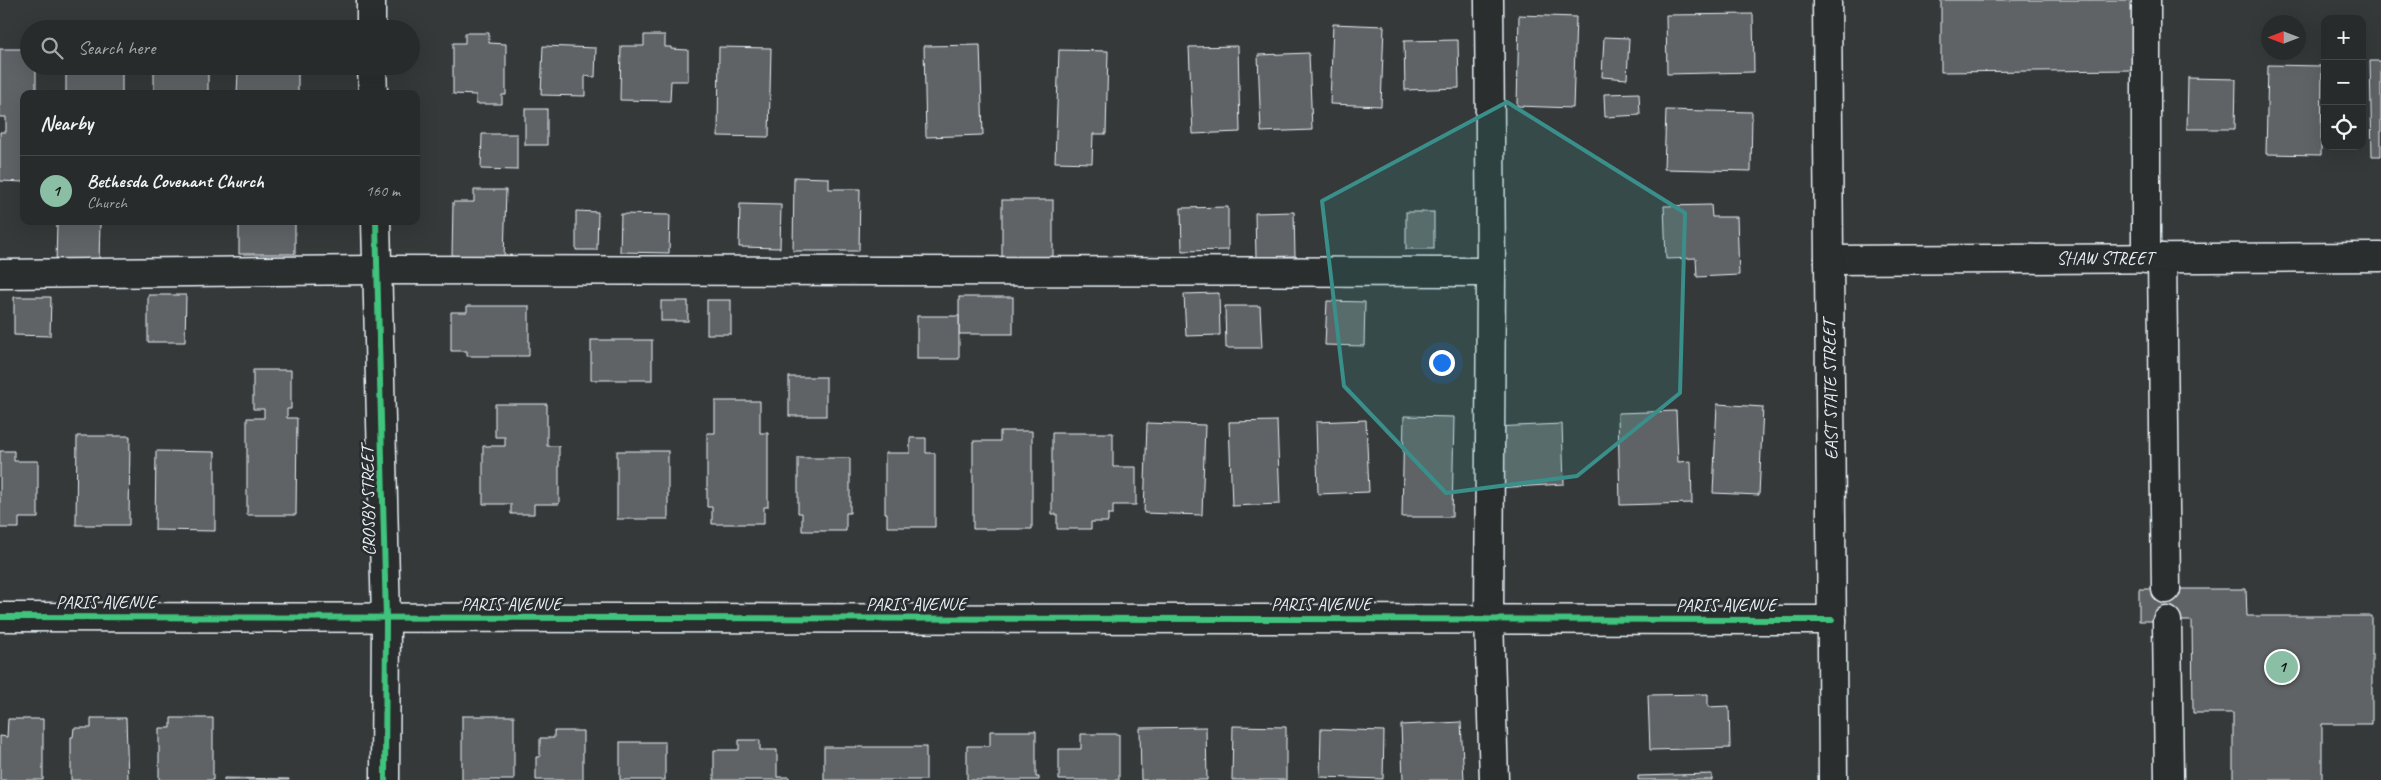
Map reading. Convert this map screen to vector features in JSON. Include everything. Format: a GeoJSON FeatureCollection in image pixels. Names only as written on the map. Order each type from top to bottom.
{"type":"FeatureCollection","features":[{"type":"Feature","properties":{"kind":"street"},"geometry":{"type":"LineString","coordinates":[[371,0],[372,20]]}},
{"type":"Feature","properties":{"kind":"street"},"geometry":{"type":"LineString","coordinates":[[1489,0],[1491,272],[1489,619],[1494,780]]}},
{"type":"Feature","properties":{"kind":"street","name":"EAST STATE STREET"},"geometry":{"type":"LineString","coordinates":[[1827,0],[1834,780]]}},
{"type":"Feature","properties":{"kind":"street"},"geometry":{"type":"LineString","coordinates":[[2146,0],[2166,589]]}},
{"type":"Feature","properties":{"kind":"street"},"geometry":{"type":"LineString","coordinates":[[372,75],[373,90]]}},
{"type":"Feature","properties":{"kind":"street","name":"CROSBY STREET"},"geometry":{"type":"LineString","coordinates":[[376,225],[386,619],[385,780]]}},
{"type":"Feature","properties":{"kind":"street","name":"SHAW STREET"},"geometry":{"type":"LineString","coordinates":[[1829,260],[2381,257]]}},
{"type":"Feature","properties":{"kind":"street"},"geometry":{"type":"LineString","coordinates":[[0,274],[377,270],[1491,272]]}},
{"type":"Feature","properties":{"kind":"street","name":"PARIS AVENUE"},"geometry":{"type":"LineString","coordinates":[[0,617],[1832,620]]}},
{"type":"Feature","properties":{"kind":"street"},"geometry":{"type":"LineString","coordinates":[[2167,621],[2168,780]]}},
{"type":"Feature","properties":{"kind":"highlighted area"},"geometry":{"type":"Polygon","coordinates":[[[1507,102],[1685,213],[1680,393],[1577,476],[1446,493],[1344,386],[1322,201],[1507,102]]]}},
{"type":"Feature","properties":{"kind":"building"},"geometry":{"type":"Polygon","coordinates":[[[1941,0],[2132,0],[2132,70],[1941,72],[1941,0]]]}},
{"type":"Feature","properties":{"kind":"building"},"geometry":{"type":"Polygon","coordinates":[[[1753,14],[1754,72],[1667,74],[1666,15],[1753,14]]]}},
{"type":"Feature","properties":{"kind":"building"},"geometry":{"type":"Polygon","coordinates":[[[1519,15],[1576,17],[1573,108],[1517,106],[1519,15]]]}},
{"type":"Feature","properties":{"kind":"building"},"geometry":{"type":"Polygon","coordinates":[[[1333,24],[1384,26],[1381,106],[1330,104],[1333,24]]]}},
{"type":"Feature","properties":{"kind":"building"},"geometry":{"type":"Polygon","coordinates":[[[465,33],[489,33],[489,43],[506,44],[506,95],[502,95],[502,104],[476,104],[476,95],[453,94],[453,43],[465,43],[465,33]]]}},
{"type":"Feature","properties":{"kind":"building"},"geometry":{"type":"Polygon","coordinates":[[[644,35],[665,35],[665,47],[688,50],[688,81],[671,81],[670,101],[620,100],[621,46],[644,46],[644,35]]]}},
{"type":"Feature","properties":{"kind":"building"},"geometry":{"type":"Polygon","coordinates":[[[1604,37],[1629,38],[1627,79],[1602,77],[1604,37]]]}},
{"type":"Feature","properties":{"kind":"building"},"geometry":{"type":"Polygon","coordinates":[[[1458,40],[1459,88],[1405,90],[1404,41],[1458,40]]]}},
{"type":"Feature","properties":{"kind":"building"},"geometry":{"type":"Polygon","coordinates":[[[980,45],[983,135],[926,137],[924,46],[980,45]]]}},
{"type":"Feature","properties":{"kind":"building"},"geometry":{"type":"Polygon","coordinates":[[[543,46],[596,48],[595,77],[585,76],[585,96],[541,95],[543,46]]]}},
{"type":"Feature","properties":{"kind":"building"},"geometry":{"type":"Polygon","coordinates":[[[1238,46],[1240,132],[1193,134],[1189,47],[1238,46]]]}},
{"type":"Feature","properties":{"kind":"building"},"geometry":{"type":"Polygon","coordinates":[[[719,47],[771,48],[769,137],[718,136],[719,47]]]}},
{"type":"Feature","properties":{"kind":"building"},"geometry":{"type":"Polygon","coordinates":[[[0,49],[20,49],[20,75],[36,75],[36,90],[20,90],[20,182],[0,181],[0,132],[6,132],[6,117],[0,117],[0,49]]]}},
{"type":"Feature","properties":{"kind":"building"},"geometry":{"type":"Polygon","coordinates":[[[1059,50],[1108,51],[1106,134],[1093,134],[1092,163],[1055,162],[1059,50]]]}},
{"type":"Feature","properties":{"kind":"building"},"geometry":{"type":"Polygon","coordinates":[[[1309,53],[1312,130],[1261,132],[1258,55],[1309,53]]]}},
{"type":"Feature","properties":{"kind":"building"},"geometry":{"type":"Polygon","coordinates":[[[2370,61],[2381,61],[2381,156],[2372,156],[2370,61]]]}},
{"type":"Feature","properties":{"kind":"building"},"geometry":{"type":"Polygon","coordinates":[[[2268,65],[2321,66],[2321,155],[2266,154],[2268,65]]]}},
{"type":"Feature","properties":{"kind":"building"},"geometry":{"type":"Polygon","coordinates":[[[66,75],[122,75],[122,90],[66,90],[66,75]]]}},
{"type":"Feature","properties":{"kind":"building"},"geometry":{"type":"Polygon","coordinates":[[[154,75],[208,75],[208,90],[154,90],[154,75]]]}},
{"type":"Feature","properties":{"kind":"building"},"geometry":{"type":"Polygon","coordinates":[[[238,75],[298,75],[298,90],[237,90],[238,75]]]}},
{"type":"Feature","properties":{"kind":"building"},"geometry":{"type":"Polygon","coordinates":[[[2188,78],[2236,79],[2235,129],[2187,129],[2188,78]]]}},
{"type":"Feature","properties":{"kind":"building"},"geometry":{"type":"Polygon","coordinates":[[[1639,93],[1640,115],[1605,117],[1604,94],[1639,93]]]}},
{"type":"Feature","properties":{"kind":"building"},"geometry":{"type":"Polygon","coordinates":[[[525,109],[547,109],[547,145],[525,145],[525,109]]]}},
{"type":"Feature","properties":{"kind":"building"},"geometry":{"type":"Polygon","coordinates":[[[1666,110],[1752,112],[1751,171],[1664,169],[1666,110]]]}},
{"type":"Feature","properties":{"kind":"building"},"geometry":{"type":"Polygon","coordinates":[[[482,134],[517,134],[517,170],[481,169],[482,134]]]}},
{"type":"Feature","properties":{"kind":"building"},"geometry":{"type":"Polygon","coordinates":[[[794,177],[829,178],[829,189],[860,189],[859,251],[793,251],[794,177]]]}},
{"type":"Feature","properties":{"kind":"building"},"geometry":{"type":"Polygon","coordinates":[[[474,190],[506,190],[504,258],[452,258],[453,202],[474,202],[474,190]]]}},
{"type":"Feature","properties":{"kind":"building"},"geometry":{"type":"Polygon","coordinates":[[[1002,200],[1053,200],[1053,264],[1002,264],[1002,200]]]}},
{"type":"Feature","properties":{"kind":"building"},"geometry":{"type":"Polygon","coordinates":[[[740,204],[781,205],[780,248],[739,247],[740,204]]]}},
{"type":"Feature","properties":{"kind":"building"},"geometry":{"type":"Polygon","coordinates":[[[1711,205],[1712,217],[1737,217],[1739,275],[1697,277],[1696,258],[1666,259],[1664,206],[1711,205]]]}},
{"type":"Feature","properties":{"kind":"building"},"geometry":{"type":"Polygon","coordinates":[[[1228,207],[1228,250],[1182,251],[1181,208],[1228,207]]]}},
{"type":"Feature","properties":{"kind":"building"},"geometry":{"type":"Polygon","coordinates":[[[576,211],[598,212],[597,250],[576,250],[576,211]]]}},
{"type":"Feature","properties":{"kind":"building"},"geometry":{"type":"Polygon","coordinates":[[[1294,212],[1295,256],[1256,257],[1255,213],[1294,212]]]}},
{"type":"Feature","properties":{"kind":"building"},"geometry":{"type":"Polygon","coordinates":[[[1406,212],[1434,212],[1434,249],[1406,249],[1406,212]]]}},
{"type":"Feature","properties":{"kind":"building"},"geometry":{"type":"Polygon","coordinates":[[[621,214],[670,215],[669,253],[620,252],[621,214]]]}},
{"type":"Feature","properties":{"kind":"building"},"geometry":{"type":"Polygon","coordinates":[[[57,225],[100,225],[99,262],[56,262],[57,225]]]}},
{"type":"Feature","properties":{"kind":"building"},"geometry":{"type":"Polygon","coordinates":[[[239,225],[295,225],[295,254],[239,254],[239,225]]]}},
{"type":"Feature","properties":{"kind":"building"},"geometry":{"type":"Polygon","coordinates":[[[1219,293],[1220,335],[1186,336],[1184,294],[1219,293]]]}},
{"type":"Feature","properties":{"kind":"building"},"geometry":{"type":"Polygon","coordinates":[[[148,295],[186,295],[185,342],[148,342],[148,295]]]}},
{"type":"Feature","properties":{"kind":"building"},"geometry":{"type":"Polygon","coordinates":[[[14,297],[51,297],[50,336],[14,335],[14,297]]]}},
{"type":"Feature","properties":{"kind":"building"},"geometry":{"type":"Polygon","coordinates":[[[959,297],[1013,297],[1013,334],[959,334],[959,297]]]}},
{"type":"Feature","properties":{"kind":"building"},"geometry":{"type":"Polygon","coordinates":[[[707,300],[731,300],[731,334],[707,334],[707,300]]]}},
{"type":"Feature","properties":{"kind":"building"},"geometry":{"type":"Polygon","coordinates":[[[661,301],[688,301],[688,321],[661,321],[661,301]]]}},
{"type":"Feature","properties":{"kind":"building"},"geometry":{"type":"Polygon","coordinates":[[[1327,301],[1365,302],[1364,346],[1325,345],[1327,301]]]}},
{"type":"Feature","properties":{"kind":"building"},"geometry":{"type":"Polygon","coordinates":[[[467,306],[529,306],[529,356],[467,356],[467,351],[451,351],[451,312],[467,312],[467,306]]]}},
{"type":"Feature","properties":{"kind":"building"},"geometry":{"type":"Polygon","coordinates":[[[1225,306],[1260,306],[1262,348],[1226,348],[1225,306]]]}},
{"type":"Feature","properties":{"kind":"building"},"geometry":{"type":"Polygon","coordinates":[[[917,316],[959,316],[959,359],[917,359],[917,316]]]}},
{"type":"Feature","properties":{"kind":"building"},"geometry":{"type":"Polygon","coordinates":[[[591,340],[652,340],[652,380],[591,380],[591,340]]]}},
{"type":"Feature","properties":{"kind":"building"},"geometry":{"type":"Polygon","coordinates":[[[253,370],[291,370],[291,409],[287,409],[287,418],[297,418],[296,515],[247,515],[247,418],[264,418],[264,409],[253,409],[253,370]]]}},
{"type":"Feature","properties":{"kind":"building"},"geometry":{"type":"Polygon","coordinates":[[[789,377],[826,377],[826,416],[789,416],[789,377]]]}},
{"type":"Feature","properties":{"kind":"building"},"geometry":{"type":"Polygon","coordinates":[[[715,401],[760,401],[760,433],[768,433],[768,507],[764,507],[764,524],[712,524],[712,507],[707,507],[707,433],[715,433],[715,401]]]}},
{"type":"Feature","properties":{"kind":"building"},"geometry":{"type":"Polygon","coordinates":[[[495,404],[547,404],[547,446],[559,446],[559,504],[534,504],[534,514],[511,514],[511,504],[483,504],[483,446],[505,446],[505,437],[495,437],[495,404]]]}},
{"type":"Feature","properties":{"kind":"building"},"geometry":{"type":"Polygon","coordinates":[[[1717,404],[1763,407],[1759,495],[1713,493],[1717,404]]]}},
{"type":"Feature","properties":{"kind":"building"},"geometry":{"type":"Polygon","coordinates":[[[1676,411],[1678,462],[1691,461],[1692,503],[1620,505],[1618,413],[1676,411]]]}},
{"type":"Feature","properties":{"kind":"building"},"geometry":{"type":"Polygon","coordinates":[[[1404,416],[1454,417],[1452,517],[1402,517],[1404,416]]]}},
{"type":"Feature","properties":{"kind":"building"},"geometry":{"type":"Polygon","coordinates":[[[1366,420],[1369,492],[1318,494],[1316,422],[1366,420]]]}},
{"type":"Feature","properties":{"kind":"building"},"geometry":{"type":"Polygon","coordinates":[[[1277,421],[1280,504],[1232,506],[1229,422],[1277,421]]]}},
{"type":"Feature","properties":{"kind":"building"},"geometry":{"type":"Polygon","coordinates":[[[1147,423],[1205,425],[1202,515],[1144,513],[1147,423]]]}},
{"type":"Feature","properties":{"kind":"building"},"geometry":{"type":"Polygon","coordinates":[[[1562,424],[1564,484],[1496,488],[1493,427],[1562,424]]]}},
{"type":"Feature","properties":{"kind":"building"},"geometry":{"type":"Polygon","coordinates":[[[1000,431],[1032,431],[1032,529],[973,529],[973,441],[1000,441],[1000,431]]]}},
{"type":"Feature","properties":{"kind":"building"},"geometry":{"type":"Polygon","coordinates":[[[1052,433],[1113,433],[1113,467],[1136,467],[1136,505],[1113,505],[1113,514],[1108,514],[1108,522],[1091,522],[1091,529],[1057,529],[1057,514],[1052,514],[1052,433]]]}},
{"type":"Feature","properties":{"kind":"building"},"geometry":{"type":"Polygon","coordinates":[[[77,436],[130,436],[129,525],[76,525],[77,436]]]}},
{"type":"Feature","properties":{"kind":"building"},"geometry":{"type":"Polygon","coordinates":[[[910,438],[926,438],[926,453],[935,453],[935,527],[887,527],[887,513],[885,513],[885,453],[910,453],[910,438]]]}},
{"type":"Feature","properties":{"kind":"building"},"geometry":{"type":"Polygon","coordinates":[[[0,451],[14,451],[14,461],[38,461],[38,518],[19,518],[19,528],[0,528],[0,451]]]}},
{"type":"Feature","properties":{"kind":"building"},"geometry":{"type":"Polygon","coordinates":[[[156,451],[215,452],[215,531],[155,530],[156,451]]]}},
{"type":"Feature","properties":{"kind":"building"},"geometry":{"type":"Polygon","coordinates":[[[617,451],[668,451],[668,519],[617,519],[617,451]]]}},
{"type":"Feature","properties":{"kind":"building"},"geometry":{"type":"Polygon","coordinates":[[[798,458],[850,458],[850,513],[846,513],[846,531],[802,531],[802,513],[798,513],[798,458]]]}},
{"type":"Feature","properties":{"kind":"building"},"geometry":{"type":"Polygon","coordinates":[[[2139,589],[2246,589],[2247,616],[2372,616],[2372,724],[2322,724],[2322,780],[2233,780],[2233,713],[2193,713],[2192,621],[2139,621],[2139,589]]]}},
{"type":"Feature","properties":{"kind":"building"},"geometry":{"type":"Polygon","coordinates":[[[1708,694],[1708,707],[1729,706],[1730,748],[1650,750],[1648,695],[1708,694]]]}},
{"type":"Feature","properties":{"kind":"building"},"geometry":{"type":"Polygon","coordinates":[[[462,716],[514,716],[514,780],[462,780],[462,716]]]}},
{"type":"Feature","properties":{"kind":"building"},"geometry":{"type":"Polygon","coordinates":[[[91,718],[126,718],[128,780],[71,780],[71,737],[73,737],[74,728],[91,728],[91,718]]]}},
{"type":"Feature","properties":{"kind":"building"},"geometry":{"type":"Polygon","coordinates":[[[171,718],[213,718],[213,780],[159,780],[159,728],[171,728],[171,718]]]}},
{"type":"Feature","properties":{"kind":"building"},"geometry":{"type":"Polygon","coordinates":[[[8,719],[43,719],[43,780],[0,780],[0,736],[7,737],[8,719]]]}},
{"type":"Feature","properties":{"kind":"building"},"geometry":{"type":"Polygon","coordinates":[[[1461,722],[1464,780],[1403,780],[1401,725],[1461,722]]]}},
{"type":"Feature","properties":{"kind":"building"},"geometry":{"type":"Polygon","coordinates":[[[1233,726],[1286,727],[1286,780],[1232,780],[1233,726]]]}},
{"type":"Feature","properties":{"kind":"building"},"geometry":{"type":"Polygon","coordinates":[[[1206,727],[1207,780],[1141,780],[1140,728],[1206,727]]]}},
{"type":"Feature","properties":{"kind":"building"},"geometry":{"type":"Polygon","coordinates":[[[1321,729],[1384,731],[1383,779],[1320,777],[1321,729]]]}},
{"type":"Feature","properties":{"kind":"building"},"geometry":{"type":"Polygon","coordinates":[[[554,731],[583,731],[583,780],[536,780],[536,757],[540,757],[540,738],[554,738],[554,731]]]}},
{"type":"Feature","properties":{"kind":"building"},"geometry":{"type":"Polygon","coordinates":[[[990,731],[1036,731],[1036,777],[1039,777],[1039,780],[967,780],[967,746],[990,746],[990,731]]]}},
{"type":"Feature","properties":{"kind":"building"},"geometry":{"type":"Polygon","coordinates":[[[1081,734],[1119,734],[1119,780],[1059,780],[1059,749],[1081,749],[1081,734]]]}},
{"type":"Feature","properties":{"kind":"building"},"geometry":{"type":"Polygon","coordinates":[[[739,740],[760,740],[760,750],[777,750],[777,777],[789,777],[789,780],[714,780],[714,750],[739,750],[739,740]]]}},
{"type":"Feature","properties":{"kind":"building"},"geometry":{"type":"Polygon","coordinates":[[[620,742],[665,742],[665,780],[620,780],[620,742]]]}},
{"type":"Feature","properties":{"kind":"building"},"geometry":{"type":"Polygon","coordinates":[[[824,747],[926,747],[926,780],[824,780],[824,747]]]}},
{"type":"Feature","properties":{"kind":"building"},"geometry":{"type":"Polygon","coordinates":[[[1712,774],[1712,780],[1638,780],[1638,776],[1712,774]]]}},
{"type":"Feature","properties":{"kind":"building"},"geometry":{"type":"Polygon","coordinates":[[[224,778],[289,779],[289,780],[224,780],[224,778]]]}},
{"type":"Feature","properties":{"kind":"cycle path"},"geometry":{"type":"LineString","coordinates":[[376,225],[386,619],[385,780]]}},
{"type":"Feature","properties":{"kind":"cycle path"},"geometry":{"type":"LineString","coordinates":[[0,617],[1832,620]]}},
{"type":"Feature","properties":{"kind":"place","name":"Bethesda Covenant Church"},"geometry":{"type":"Point","coordinates":[2282,667]}}]}
